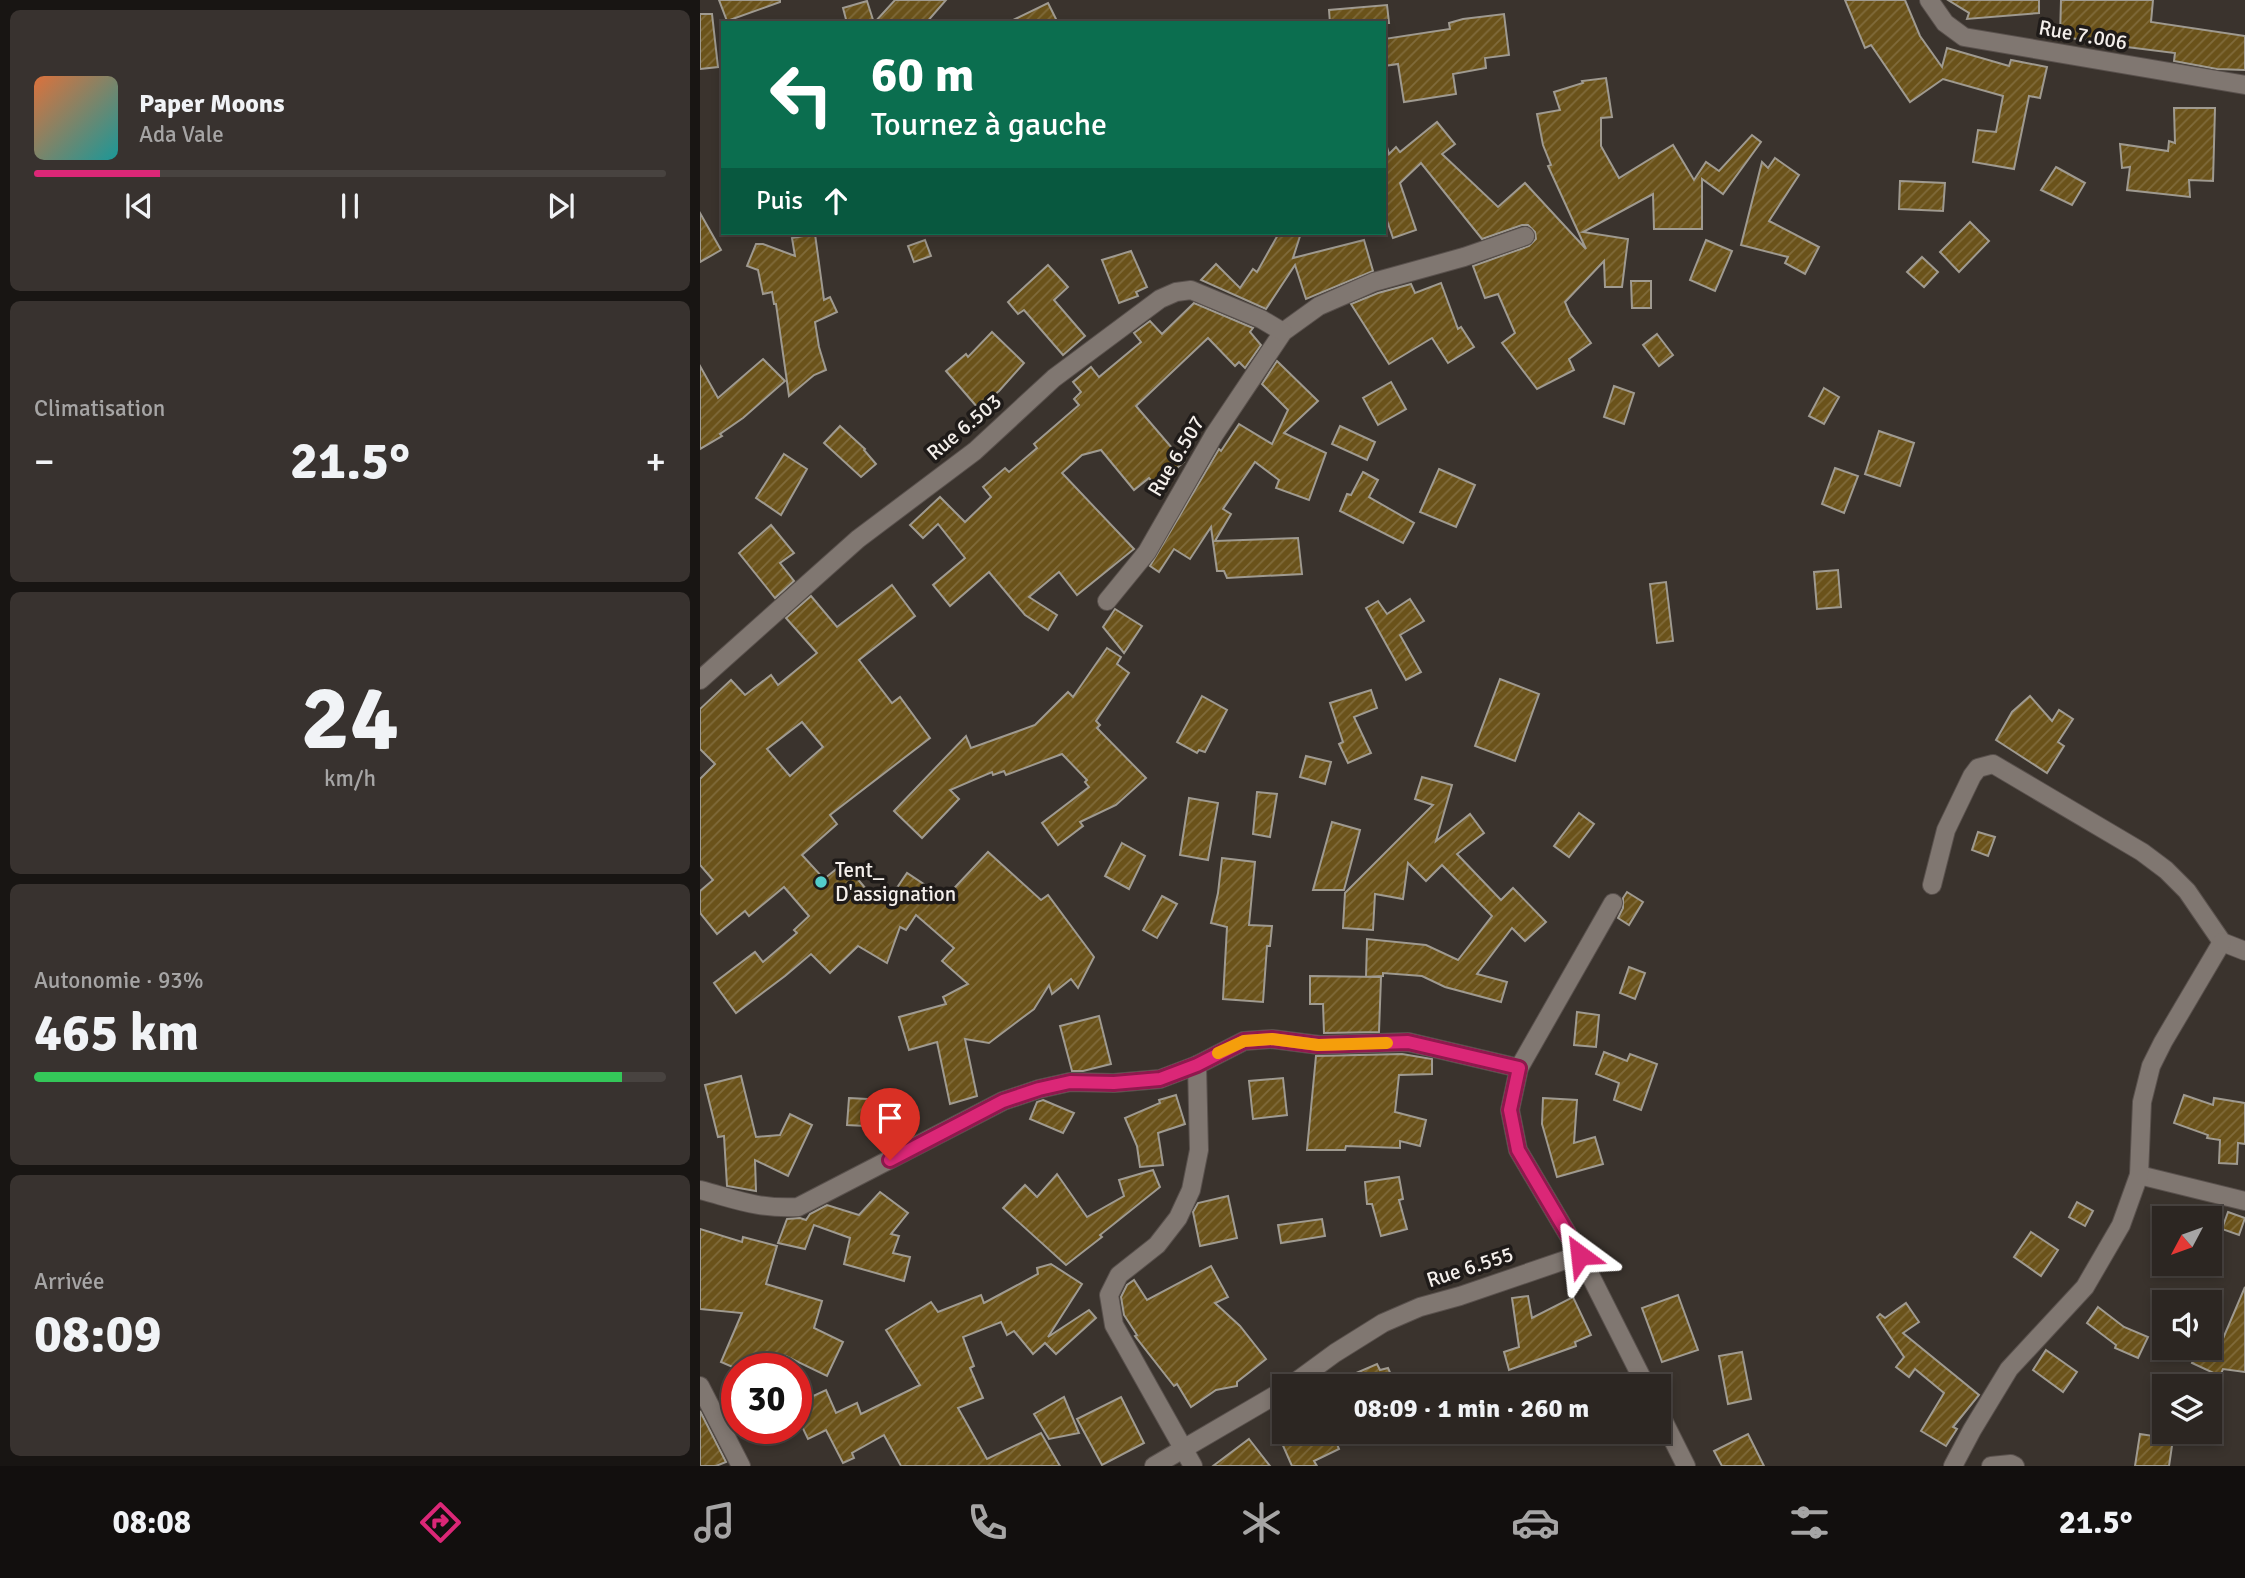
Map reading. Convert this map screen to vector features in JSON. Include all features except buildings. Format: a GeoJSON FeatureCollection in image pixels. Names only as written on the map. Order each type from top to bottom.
{"type":"FeatureCollection","features":[{"type":"Feature","properties":{"kind":"street","name":"Rue 7.006"},"geometry":{"type":"LineString","coordinates":[[1929,0],[1945,23],[1964,37],[2245,85]]}},
{"type":"Feature","properties":{"kind":"street"},"geometry":{"type":"LineString","coordinates":[[1283,332],[1319,306],[1374,282],[1464,257],[1525,236]]}},
{"type":"Feature","properties":{"kind":"street","name":"Rue 6.503"},"geometry":{"type":"LineString","coordinates":[[700,680],[858,539],[975,451],[1054,378],[1160,299],[1176,292],[1191,290],[1261,319],[1283,332]]}},
{"type":"Feature","properties":{"kind":"street","name":"Rue 6.507"},"geometry":{"type":"LineString","coordinates":[[1107,601],[1147,552],[1221,424],[1283,332]]}},
{"type":"Feature","properties":{"kind":"street"},"geometry":{"type":"LineString","coordinates":[[1932,885],[1946,830],[1972,776],[1978,768],[1993,764],[2142,852],[2166,870],[2187,891],[2222,942],[2245,951]]}},
{"type":"Feature","properties":{"kind":"street"},"geometry":{"type":"LineString","coordinates":[[1614,903],[1519,1068],[1510,1110],[1518,1150],[1580,1255],[1640,1374]]}},
{"type":"Feature","properties":{"kind":"street"},"geometry":{"type":"LineString","coordinates":[[1953,1466],[2009,1369],[2085,1287],[2121,1225],[2139,1175],[2142,1101],[2151,1066],[2222,942]]}},
{"type":"Feature","properties":{"kind":"street"},"geometry":{"type":"LineString","coordinates":[[700,1190],[741,1203],[776,1208],[799,1207],[1003,1101],[1070,1082],[1114,1083],[1160,1079],[1197,1065],[1244,1041],[1272,1039],[1318,1045],[1408,1042],[1519,1068]]}},
{"type":"Feature","properties":{"kind":"street"},"geometry":{"type":"LineString","coordinates":[[1193,1466],[1114,1325],[1109,1295],[1119,1275],[1157,1245],[1178,1218],[1191,1190],[1199,1150],[1197,1065]]}},
{"type":"Feature","properties":{"kind":"street"},"geometry":{"type":"LineString","coordinates":[[2139,1175],[2245,1201]]}},
{"type":"Feature","properties":{"kind":"street","name":"Rue 6.555"},"geometry":{"type":"LineString","coordinates":[[1306,1374],[1382,1323],[1420,1307],[1470,1293],[1580,1255]]}},
{"type":"Feature","properties":{"kind":"street"},"geometry":{"type":"LineString","coordinates":[[700,1386],[741,1466]]}},
{"type":"Feature","properties":{"kind":"street"},"geometry":{"type":"LineString","coordinates":[[1154,1466],[1272,1397]]}},
{"type":"Feature","properties":{"kind":"street"},"geometry":{"type":"LineString","coordinates":[[1671,1436],[1686,1466]]}},
{"type":"Feature","properties":{"kind":"street"},"geometry":{"type":"LineString","coordinates":[[1991,1466],[2015,1466]]}},
{"type":"Feature","properties":{"kind":"slow traffic"},"geometry":{"type":"LineString","coordinates":[[1218,1053],[1244,1041],[1272,1039],[1318,1045],[1387,1043]]}},
{"type":"Feature","properties":{"kind":"place","name":"Tent_ D'assignation"},"geometry":{"type":"Point","coordinates":[821,882]}},
{"type":"Feature","properties":{"kind":"route"},"geometry":{"type":"LineString","coordinates":[[890,1160],[1003,1101],[1070,1082],[1114,1083],[1160,1079],[1197,1065],[1244,1041],[1272,1039],[1318,1045],[1408,1042],[1519,1068],[1510,1110],[1518,1150],[1580,1255]]}}]}
